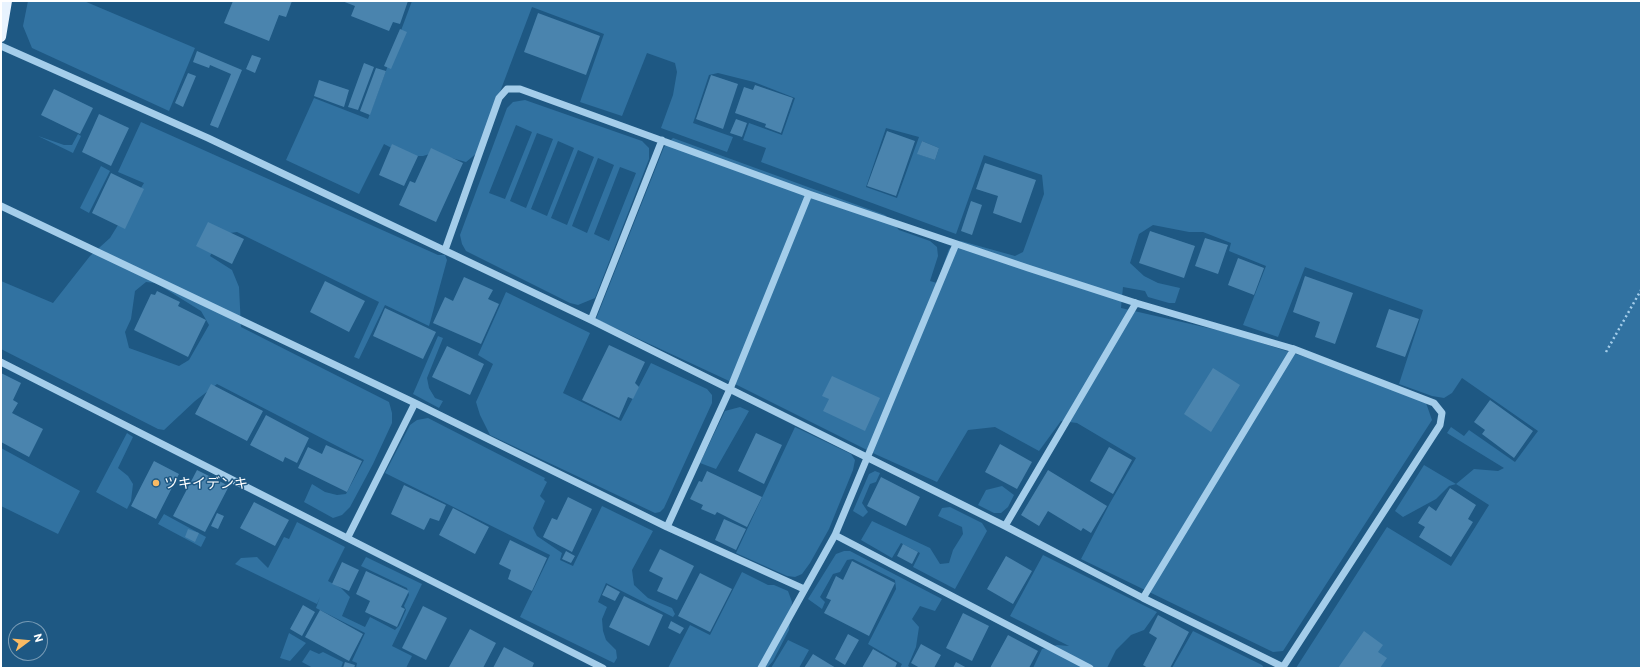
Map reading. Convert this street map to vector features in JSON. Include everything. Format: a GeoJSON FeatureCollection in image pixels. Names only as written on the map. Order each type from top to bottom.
{"type":"FeatureCollection","features":[{"type":"Feature","properties":{"kind":"main road"},"geometry":{"type":"LineString","coordinates":[[1,37],[7,1]]}},
{"type":"Feature","properties":{"kind":"street"},"geometry":{"type":"LineString","coordinates":[[1,46],[208,138],[591,320],[1005,526],[1143,598],[1283,668],[1440,425],[1442,413],[1434,403],[1294,349],[1136,303],[956,244],[809,194],[520,90],[507,89],[499,98],[445,250]]}},
{"type":"Feature","properties":{"kind":"street"},"geometry":{"type":"LineString","coordinates":[[591,320],[662,140]]}},
{"type":"Feature","properties":{"kind":"street"},"geometry":{"type":"LineString","coordinates":[[667,527],[730,390],[809,194]]}},
{"type":"Feature","properties":{"kind":"street"},"geometry":{"type":"LineString","coordinates":[[1,206],[415,403],[667,527],[804,590]]}},
{"type":"Feature","properties":{"kind":"street"},"geometry":{"type":"LineString","coordinates":[[760,668],[835,535],[956,244]]}},
{"type":"Feature","properties":{"kind":"street"},"geometry":{"type":"LineString","coordinates":[[1005,526],[1136,303]]}},
{"type":"Feature","properties":{"kind":"street"},"geometry":{"type":"LineString","coordinates":[[1143,598],[1294,349]]}},
{"type":"Feature","properties":{"kind":"street"},"geometry":{"type":"LineString","coordinates":[[1,362],[604,668]]}},
{"type":"Feature","properties":{"kind":"street"},"geometry":{"type":"LineString","coordinates":[[348,537],[415,403]]}},
{"type":"Feature","properties":{"kind":"street"},"geometry":{"type":"LineString","coordinates":[[835,535],[1090,668]]}},
{"type":"Feature","properties":{"kind":"path"},"geometry":{"type":"LineString","coordinates":[[1606,352],[1641,290]]}},
{"type":"Feature","properties":{"kind":"shaded area"},"geometry":{"type":"Polygon","coordinates":[[[28,1],[84,1],[195,48],[169,111],[32,48],[23,26],[28,1]]]}},
{"type":"Feature","properties":{"kind":"shaded area"},"geometry":{"type":"Polygon","coordinates":[[[412,1],[1641,1],[1641,668],[1296,668],[1387,527],[1451,566],[1489,505],[1456,484],[1474,469],[1498,471],[1504,468],[1447,433],[1451,427],[1464,436],[1469,430],[1515,462],[1538,431],[1462,378],[1452,393],[1444,398],[1432,396],[1399,384],[1423,310],[1305,267],[1278,337],[1243,325],[1266,266],[1229,251],[1231,243],[1203,232],[1189,232],[1153,225],[1139,234],[1130,263],[1144,276],[1158,283],[1180,288],[1175,303],[1169,303],[1148,297],[1145,291],[1123,287],[1121,308],[1230,333],[1324,363],[1425,400],[1432,420],[1283,651],[1273,652],[1081,559],[1110,503],[1136,458],[1077,423],[1061,421],[1039,451],[995,427],[968,430],[937,482],[875,454],[727,380],[596,319],[664,147],[673,138],[885,215],[899,230],[930,241],[937,247],[938,256],[930,281],[937,283],[949,249],[961,241],[1015,256],[1023,252],[1044,194],[1042,175],[984,155],[956,234],[761,162],[766,148],[743,140],[749,123],[782,135],[795,98],[754,82],[718,73],[709,75],[693,123],[733,137],[727,152],[661,128],[673,95],[677,72],[675,63],[647,53],[622,116],[580,102],[604,34],[532,7],[477,153],[466,162],[433,153],[423,156],[407,156],[384,144],[359,194],[286,160],[314,98],[368,119],[412,1]],[[886,128],[866,187],[897,198],[919,137],[886,128]],[[922,141],[918,154],[935,160],[939,148],[922,141]]]}},
{"type":"Feature","properties":{"kind":"shaded area"},"geometry":{"type":"Polygon","coordinates":[[[525,100],[642,141],[649,148],[649,159],[595,298],[578,305],[570,303],[466,251],[462,244],[460,235],[507,108],[513,102],[525,100]],[[516,125],[489,193],[505,199],[532,132],[516,125]],[[537,133],[510,201],[526,208],[553,139],[537,133]],[[558,141],[531,209],[547,216],[574,148],[558,141]],[[578,150],[551,218],[567,225],[594,157],[578,150]],[[598,158],[572,226],[587,233],[614,165],[598,158]],[[620,167],[594,234],[609,241],[636,173],[620,167]]]}},
{"type":"Feature","properties":{"kind":"shaded area"},"geometry":{"type":"Polygon","coordinates":[[[141,122],[438,255],[445,255],[447,260],[429,326],[385,305],[359,359],[354,357],[379,302],[237,232],[223,234],[210,256],[232,270],[239,287],[241,327],[389,402],[392,413],[392,423],[373,464],[350,507],[342,515],[333,518],[304,502],[312,484],[325,492],[337,495],[346,494],[364,460],[217,384],[195,401],[164,430],[158,429],[1,349],[1,281],[53,303],[90,256],[110,238],[144,183],[118,172],[141,122]],[[146,282],[135,291],[131,319],[125,332],[129,348],[179,366],[189,360],[209,325],[201,311],[156,283],[146,282]]]}},
{"type":"Feature","properties":{"kind":"shaded area"},"geometry":{"type":"Polygon","coordinates":[[[78,134],[81,136],[73,153],[38,136],[64,145],[72,145],[78,134]]]}},
{"type":"Feature","properties":{"kind":"shaded area"},"geometry":{"type":"Polygon","coordinates":[[[101,166],[110,171],[89,213],[80,208],[101,166]]]}},
{"type":"Feature","properties":{"kind":"shaded area"},"geometry":{"type":"Polygon","coordinates":[[[506,292],[590,333],[563,393],[621,421],[651,363],[707,389],[712,395],[712,403],[664,508],[660,512],[655,513],[490,435],[480,415],[476,402],[493,364],[478,355],[506,292]]]}},
{"type":"Feature","properties":{"kind":"shaded area"},"geometry":{"type":"Polygon","coordinates":[[[438,336],[443,338],[427,378],[429,388],[435,398],[443,401],[439,408],[413,394],[438,336]]]}},
{"type":"Feature","properties":{"kind":"shaded area"},"geometry":{"type":"Polygon","coordinates":[[[740,407],[749,411],[716,469],[700,463],[725,411],[740,407]]]}},
{"type":"Feature","properties":{"kind":"shaded area"},"geometry":{"type":"Polygon","coordinates":[[[428,418],[545,478],[544,480],[547,482],[540,496],[545,501],[533,528],[537,536],[562,553],[560,560],[573,566],[602,506],[653,531],[632,570],[634,585],[648,598],[672,608],[675,614],[673,617],[606,583],[598,602],[607,607],[602,619],[603,631],[606,640],[616,650],[617,658],[614,663],[520,617],[550,555],[385,473],[410,425],[417,420],[428,418]]]}},
{"type":"Feature","properties":{"kind":"shaded area"},"geometry":{"type":"Polygon","coordinates":[[[795,427],[851,454],[855,460],[853,470],[829,529],[810,563],[802,574],[795,577],[787,576],[736,553],[795,427]]]}},
{"type":"Feature","properties":{"kind":"shaded area"},"geometry":{"type":"Polygon","coordinates":[[[127,433],[133,437],[118,468],[128,476],[133,484],[131,501],[127,509],[96,492],[127,433]]]}},
{"type":"Feature","properties":{"kind":"shaded area"},"geometry":{"type":"Polygon","coordinates":[[[1,448],[80,491],[58,534],[1,506],[1,448]]]}},
{"type":"Feature","properties":{"kind":"shaded area"},"geometry":{"type":"Polygon","coordinates":[[[1424,465],[1456,484],[1449,486],[1436,499],[1403,517],[1395,511],[1424,465]]]}},
{"type":"Feature","properties":{"kind":"shaded area"},"geometry":{"type":"Polygon","coordinates":[[[875,471],[880,473],[876,482],[870,484],[862,503],[868,512],[863,517],[853,511],[869,474],[875,471]]]}},
{"type":"Feature","properties":{"kind":"shaded area"},"geometry":{"type":"Polygon","coordinates":[[[1002,486],[1014,495],[1008,507],[1001,513],[994,513],[978,505],[986,490],[1002,486]]]}},
{"type":"Feature","properties":{"kind":"shaded area"},"geometry":{"type":"Polygon","coordinates":[[[950,507],[982,523],[987,531],[955,589],[913,567],[920,553],[901,543],[892,558],[861,540],[872,521],[930,548],[940,564],[949,563],[953,550],[963,534],[962,527],[938,516],[942,508],[950,507]]]}},
{"type":"Feature","properties":{"kind":"shaded area"},"geometry":{"type":"Polygon","coordinates":[[[164,514],[206,537],[201,547],[158,524],[164,514]]]}},
{"type":"Feature","properties":{"kind":"shaded area"},"geometry":{"type":"Polygon","coordinates":[[[297,522],[345,547],[328,581],[341,588],[350,597],[342,616],[365,627],[370,617],[395,630],[399,626],[406,610],[404,606],[409,595],[407,588],[361,566],[366,557],[422,584],[392,646],[412,656],[406,668],[356,668],[357,663],[352,661],[365,633],[316,608],[320,597],[317,604],[235,564],[241,558],[257,557],[268,568],[284,537],[289,539],[297,522]]]}},
{"type":"Feature","properties":{"kind":"shaded area"},"geometry":{"type":"Polygon","coordinates":[[[844,551],[850,551],[942,599],[935,611],[920,606],[912,619],[919,627],[916,647],[908,666],[911,668],[900,668],[902,664],[868,644],[896,589],[895,580],[853,559],[847,560],[840,572],[833,574],[820,597],[825,602],[822,609],[808,599],[836,554],[844,551]]]}},
{"type":"Feature","properties":{"kind":"shaded area"},"geometry":{"type":"Polygon","coordinates":[[[1043,555],[1157,612],[1144,630],[1131,635],[1116,650],[1107,668],[1033,668],[1042,649],[1057,645],[1069,646],[1010,616],[1043,555]]]}},
{"type":"Feature","properties":{"kind":"shaded area"},"geometry":{"type":"Polygon","coordinates":[[[742,572],[768,585],[774,585],[788,591],[792,602],[789,630],[773,661],[767,668],[668,668],[690,625],[710,635],[742,572]]]}},
{"type":"Feature","properties":{"kind":"shaded area"},"geometry":{"type":"Polygon","coordinates":[[[1193,631],[1262,665],[1264,668],[1172,668],[1193,631]]]}},
{"type":"Feature","properties":{"kind":"shaded area"},"geometry":{"type":"Polygon","coordinates":[[[289,633],[306,643],[290,661],[280,658],[289,633]]]}},
{"type":"Feature","properties":{"kind":"shaded area"},"geometry":{"type":"Polygon","coordinates":[[[788,640],[809,650],[799,668],[771,668],[788,640]]]}},
{"type":"Feature","properties":{"kind":"shaded area"},"geometry":{"type":"Polygon","coordinates":[[[310,650],[319,654],[323,652],[343,662],[341,668],[313,668],[302,662],[310,650]]]}},
{"type":"Feature","properties":{"kind":"building"},"geometry":{"type":"Polygon","coordinates":[[[233,1],[292,1],[286,17],[279,15],[269,41],[224,23],[233,1]]]}},
{"type":"Feature","properties":{"kind":"building"},"geometry":{"type":"Polygon","coordinates":[[[342,1],[408,1],[400,24],[393,22],[389,31],[351,16],[355,6],[342,1]]]}},
{"type":"Feature","properties":{"kind":"building"},"geometry":{"type":"Polygon","coordinates":[[[538,13],[600,36],[586,75],[524,52],[538,13]]]}},
{"type":"Feature","properties":{"kind":"building"},"geometry":{"type":"Polygon","coordinates":[[[400,29],[407,32],[391,69],[384,66],[400,29]]]}},
{"type":"Feature","properties":{"kind":"building"},"geometry":{"type":"Polygon","coordinates":[[[197,51],[242,70],[218,128],[210,125],[231,74],[210,65],[209,68],[193,62],[197,51]]]}},
{"type":"Feature","properties":{"kind":"building"},"geometry":{"type":"Polygon","coordinates":[[[252,55],[261,58],[255,73],[246,69],[252,55]]]}},
{"type":"Feature","properties":{"kind":"building"},"geometry":{"type":"Polygon","coordinates":[[[364,63],[374,67],[358,110],[348,107],[364,63]]]}},
{"type":"Feature","properties":{"kind":"building"},"geometry":{"type":"Polygon","coordinates":[[[376,68],[386,71],[370,115],[360,111],[376,68]]]}},
{"type":"Feature","properties":{"kind":"building"},"geometry":{"type":"Polygon","coordinates":[[[188,73],[196,76],[183,107],[175,103],[188,73]]]}},
{"type":"Feature","properties":{"kind":"building"},"geometry":{"type":"Polygon","coordinates":[[[711,75],[738,84],[723,129],[696,119],[711,75]]]}},
{"type":"Feature","properties":{"kind":"building"},"geometry":{"type":"Polygon","coordinates":[[[319,80],[349,90],[344,107],[314,96],[319,80]]]}},
{"type":"Feature","properties":{"kind":"building"},"geometry":{"type":"Polygon","coordinates":[[[755,85],[793,98],[781,133],[765,127],[766,124],[735,113],[744,87],[753,90],[755,85]]]}},
{"type":"Feature","properties":{"kind":"building"},"geometry":{"type":"Polygon","coordinates":[[[54,89],[93,108],[80,134],[41,115],[54,89]]]}},
{"type":"Feature","properties":{"kind":"building"},"geometry":{"type":"Polygon","coordinates":[[[99,114],[129,128],[111,166],[82,152],[99,114]]]}},
{"type":"Feature","properties":{"kind":"building"},"geometry":{"type":"Polygon","coordinates":[[[736,119],[747,123],[742,137],[730,133],[736,119]]]}},
{"type":"Feature","properties":{"kind":"building"},"geometry":{"type":"Polygon","coordinates":[[[887,131],[915,141],[896,196],[867,186],[887,131]]]}},
{"type":"Feature","properties":{"kind":"building"},"geometry":{"type":"Polygon","coordinates":[[[922,141],[939,148],[935,160],[917,154],[922,141]]]}},
{"type":"Feature","properties":{"kind":"building"},"geometry":{"type":"Polygon","coordinates":[[[392,144],[418,156],[404,186],[379,175],[392,144]]]}},
{"type":"Feature","properties":{"kind":"building"},"geometry":{"type":"Polygon","coordinates":[[[431,148],[463,163],[436,222],[399,205],[410,181],[415,183],[431,148]]]}},
{"type":"Feature","properties":{"kind":"building"},"geometry":{"type":"Polygon","coordinates":[[[985,163],[1036,180],[1021,223],[993,213],[998,196],[976,189],[985,163]]]}},
{"type":"Feature","properties":{"kind":"building"},"geometry":{"type":"Polygon","coordinates":[[[111,173],[144,189],[125,229],[92,213],[111,173]]]}},
{"type":"Feature","properties":{"kind":"building"},"geometry":{"type":"Polygon","coordinates":[[[971,201],[982,205],[972,235],[961,231],[971,201]]]}},
{"type":"Feature","properties":{"kind":"building"},"geometry":{"type":"Polygon","coordinates":[[[208,222],[244,239],[232,264],[196,246],[208,222]]]}},
{"type":"Feature","properties":{"kind":"building"},"geometry":{"type":"Polygon","coordinates":[[[1150,231],[1195,246],[1184,278],[1139,263],[1150,231]]]}},
{"type":"Feature","properties":{"kind":"building"},"geometry":{"type":"Polygon","coordinates":[[[1205,238],[1228,245],[1218,274],[1195,266],[1205,238]]]}},
{"type":"Feature","properties":{"kind":"building"},"geometry":{"type":"Polygon","coordinates":[[[1238,258],[1264,268],[1254,295],[1228,285],[1238,258]]]}},
{"type":"Feature","properties":{"kind":"building"},"geometry":{"type":"Polygon","coordinates":[[[1305,276],[1353,293],[1335,344],[1315,337],[1320,322],[1293,312],[1305,276]]]}},
{"type":"Feature","properties":{"kind":"building"},"geometry":{"type":"Polygon","coordinates":[[[464,277],[493,290],[488,299],[499,304],[481,344],[433,323],[445,297],[453,301],[464,277]]]}},
{"type":"Feature","properties":{"kind":"building"},"geometry":{"type":"Polygon","coordinates":[[[325,281],[365,301],[349,332],[310,312],[325,281]]]}},
{"type":"Feature","properties":{"kind":"building"},"geometry":{"type":"Polygon","coordinates":[[[157,291],[180,302],[178,306],[206,320],[188,357],[134,330],[151,294],[155,295],[157,291]]]}},
{"type":"Feature","properties":{"kind":"building"},"geometry":{"type":"Polygon","coordinates":[[[385,308],[436,332],[423,359],[373,336],[385,308]]]}},
{"type":"Feature","properties":{"kind":"building"},"geometry":{"type":"Polygon","coordinates":[[[1389,309],[1419,319],[1405,357],[1376,347],[1389,309]]]}},
{"type":"Feature","properties":{"kind":"building"},"geometry":{"type":"Polygon","coordinates":[[[609,345],[645,362],[635,383],[639,387],[633,399],[628,397],[619,418],[582,400],[609,345]]]}},
{"type":"Feature","properties":{"kind":"building"},"geometry":{"type":"Polygon","coordinates":[[[447,346],[484,364],[470,395],[432,377],[447,346]]]}},
{"type":"Feature","properties":{"kind":"building"},"geometry":{"type":"Polygon","coordinates":[[[1213,368],[1240,385],[1211,432],[1184,414],[1213,368]]]}},
{"type":"Feature","properties":{"kind":"building"},"geometry":{"type":"Polygon","coordinates":[[[1,373],[21,383],[13,400],[18,403],[12,413],[43,429],[29,457],[1,442],[1,373]]]}},
{"type":"Feature","properties":{"kind":"building"},"geometry":{"type":"Polygon","coordinates":[[[832,376],[880,398],[865,431],[823,411],[829,399],[822,396],[832,376]]]}},
{"type":"Feature","properties":{"kind":"building"},"geometry":{"type":"Polygon","coordinates":[[[211,384],[263,411],[247,441],[195,414],[211,384]]]}},
{"type":"Feature","properties":{"kind":"building"},"geometry":{"type":"Polygon","coordinates":[[[1490,400],[1533,431],[1514,458],[1482,434],[1485,430],[1474,422],[1490,400]]]}},
{"type":"Feature","properties":{"kind":"building"},"geometry":{"type":"Polygon","coordinates":[[[266,415],[309,438],[297,463],[285,457],[283,462],[250,445],[266,415]]]}},
{"type":"Feature","properties":{"kind":"building"},"geometry":{"type":"Polygon","coordinates":[[[756,433],[782,445],[764,484],[738,471],[756,433]]]}},
{"type":"Feature","properties":{"kind":"building"},"geometry":{"type":"Polygon","coordinates":[[[1000,444],[1032,462],[1017,489],[985,472],[1000,444]]]}},
{"type":"Feature","properties":{"kind":"building"},"geometry":{"type":"Polygon","coordinates":[[[326,445],[362,461],[347,492],[298,468],[308,447],[322,454],[326,445]]]}},
{"type":"Feature","properties":{"kind":"building"},"geometry":{"type":"Polygon","coordinates":[[[1109,447],[1132,460],[1113,494],[1090,481],[1109,447]]]}},
{"type":"Feature","properties":{"kind":"building"},"geometry":{"type":"Polygon","coordinates":[[[154,461],[179,474],[156,519],[131,506],[154,461]]]}},
{"type":"Feature","properties":{"kind":"building"},"geometry":{"type":"Polygon","coordinates":[[[197,470],[229,486],[205,532],[173,516],[197,470]]]}},
{"type":"Feature","properties":{"kind":"building"},"geometry":{"type":"Polygon","coordinates":[[[1048,470],[1107,506],[1091,533],[1083,528],[1081,531],[1048,511],[1039,526],[1021,515],[1048,470]]]}},
{"type":"Feature","properties":{"kind":"building"},"geometry":{"type":"Polygon","coordinates":[[[707,471],[762,497],[747,527],[717,512],[715,515],[701,509],[703,505],[690,499],[699,481],[702,482],[707,471]]]}},
{"type":"Feature","properties":{"kind":"building"},"geometry":{"type":"Polygon","coordinates":[[[881,477],[920,497],[906,526],[867,506],[881,477]]]}},
{"type":"Feature","properties":{"kind":"building"},"geometry":{"type":"Polygon","coordinates":[[[404,485],[446,505],[439,521],[430,518],[424,530],[391,514],[404,485]]]}},
{"type":"Feature","properties":{"kind":"building"},"geometry":{"type":"Polygon","coordinates":[[[1450,488],[1476,505],[1468,519],[1473,522],[1451,557],[1419,537],[1425,527],[1418,523],[1429,506],[1436,511],[1450,488]]]}},
{"type":"Feature","properties":{"kind":"building"},"geometry":{"type":"Polygon","coordinates":[[[568,497],[592,509],[572,552],[543,537],[552,518],[557,520],[568,497]]]}},
{"type":"Feature","properties":{"kind":"building"},"geometry":{"type":"Polygon","coordinates":[[[254,502],[289,520],[275,546],[240,528],[254,502]]]}},
{"type":"Feature","properties":{"kind":"building"},"geometry":{"type":"Polygon","coordinates":[[[453,508],[489,527],[475,554],[439,535],[453,508]]]}},
{"type":"Feature","properties":{"kind":"building"},"geometry":{"type":"Polygon","coordinates":[[[217,513],[224,516],[218,529],[211,526],[217,513]]]}},
{"type":"Feature","properties":{"kind":"building"},"geometry":{"type":"Polygon","coordinates":[[[724,519],[746,529],[736,550],[715,540],[724,519]]]}},
{"type":"Feature","properties":{"kind":"building"},"geometry":{"type":"Polygon","coordinates":[[[188,529],[199,533],[195,542],[185,537],[188,529]]]}},
{"type":"Feature","properties":{"kind":"building"},"geometry":{"type":"Polygon","coordinates":[[[510,540],[547,558],[532,591],[508,579],[511,570],[499,564],[510,540]]]}},
{"type":"Feature","properties":{"kind":"building"},"geometry":{"type":"Polygon","coordinates":[[[903,544],[918,552],[912,564],[897,556],[903,544]]]}},
{"type":"Feature","properties":{"kind":"building"},"geometry":{"type":"Polygon","coordinates":[[[660,549],[694,566],[677,600],[657,591],[663,578],[649,571],[660,549]]]}},
{"type":"Feature","properties":{"kind":"building"},"geometry":{"type":"Polygon","coordinates":[[[566,551],[575,556],[571,563],[562,559],[566,551]]]}},
{"type":"Feature","properties":{"kind":"building"},"geometry":{"type":"Polygon","coordinates":[[[1006,556],[1032,571],[1013,604],[987,589],[1006,556]]]}},
{"type":"Feature","properties":{"kind":"building"},"geometry":{"type":"Polygon","coordinates":[[[852,561],[895,583],[869,636],[824,613],[831,600],[826,598],[836,576],[843,580],[852,561]]]}},
{"type":"Feature","properties":{"kind":"building"},"geometry":{"type":"Polygon","coordinates":[[[342,562],[359,570],[349,591],[332,584],[342,562]]]}},
{"type":"Feature","properties":{"kind":"building"},"geometry":{"type":"Polygon","coordinates":[[[366,571],[409,591],[401,607],[405,609],[397,627],[365,612],[370,601],[356,594],[366,571]]]}},
{"type":"Feature","properties":{"kind":"building"},"geometry":{"type":"Polygon","coordinates":[[[700,573],[732,589],[710,632],[678,616],[700,573]]]}},
{"type":"Feature","properties":{"kind":"building"},"geometry":{"type":"Polygon","coordinates":[[[607,585],[620,592],[615,601],[602,595],[607,585]]]}},
{"type":"Feature","properties":{"kind":"building"},"geometry":{"type":"Polygon","coordinates":[[[624,596],[663,615],[649,646],[609,627],[624,596]]]}},
{"type":"Feature","properties":{"kind":"building"},"geometry":{"type":"Polygon","coordinates":[[[303,605],[315,612],[302,636],[290,629],[303,605]]]}},
{"type":"Feature","properties":{"kind":"building"},"geometry":{"type":"Polygon","coordinates":[[[423,606],[447,618],[426,660],[402,648],[423,606]]]}},
{"type":"Feature","properties":{"kind":"building"},"geometry":{"type":"Polygon","coordinates":[[[320,610],[363,634],[349,661],[305,637],[320,610]]]}},
{"type":"Feature","properties":{"kind":"building"},"geometry":{"type":"Polygon","coordinates":[[[963,613],[989,626],[972,661],[946,648],[963,613]]]}},
{"type":"Feature","properties":{"kind":"building"},"geometry":{"type":"Polygon","coordinates":[[[1158,615],[1189,632],[1170,668],[1148,668],[1143,665],[1157,638],[1149,633],[1158,615]]]}},
{"type":"Feature","properties":{"kind":"building"},"geometry":{"type":"Polygon","coordinates":[[[671,621],[684,628],[680,634],[668,628],[671,621]]]}},
{"type":"Feature","properties":{"kind":"building"},"geometry":{"type":"Polygon","coordinates":[[[470,629],[496,643],[483,668],[450,668],[449,667],[470,629]]]}},
{"type":"Feature","properties":{"kind":"building"},"geometry":{"type":"Polygon","coordinates":[[[1364,631],[1383,645],[1378,652],[1387,658],[1380,668],[1338,668],[1364,631]]]}},
{"type":"Feature","properties":{"kind":"building"},"geometry":{"type":"Polygon","coordinates":[[[848,634],[859,640],[845,665],[835,659],[848,634]]]}},
{"type":"Feature","properties":{"kind":"building"},"geometry":{"type":"Polygon","coordinates":[[[1008,635],[1038,651],[1029,668],[990,668],[1008,635]]]}},
{"type":"Feature","properties":{"kind":"building"},"geometry":{"type":"Polygon","coordinates":[[[921,644],[941,655],[934,668],[920,668],[911,663],[921,644]]]}},
{"type":"Feature","properties":{"kind":"building"},"geometry":{"type":"Polygon","coordinates":[[[504,647],[534,663],[532,668],[493,668],[504,647]]]}},
{"type":"Feature","properties":{"kind":"building"},"geometry":{"type":"Polygon","coordinates":[[[873,649],[897,663],[895,668],[862,668],[873,649]]]}},
{"type":"Feature","properties":{"kind":"building"},"geometry":{"type":"Polygon","coordinates":[[[813,654],[836,668],[804,668],[813,654]]]}},
{"type":"Feature","properties":{"kind":"building"},"geometry":{"type":"Polygon","coordinates":[[[345,662],[355,665],[354,668],[343,668],[345,662]]]}},
{"type":"Feature","properties":{"kind":"building"},"geometry":{"type":"Polygon","coordinates":[[[956,662],[967,668],[953,668],[956,662]]]}},
{"type":"Feature","properties":{"kind":"place","name":"ツキイデンキ"},"geometry":{"type":"Point","coordinates":[156,483]}}]}
